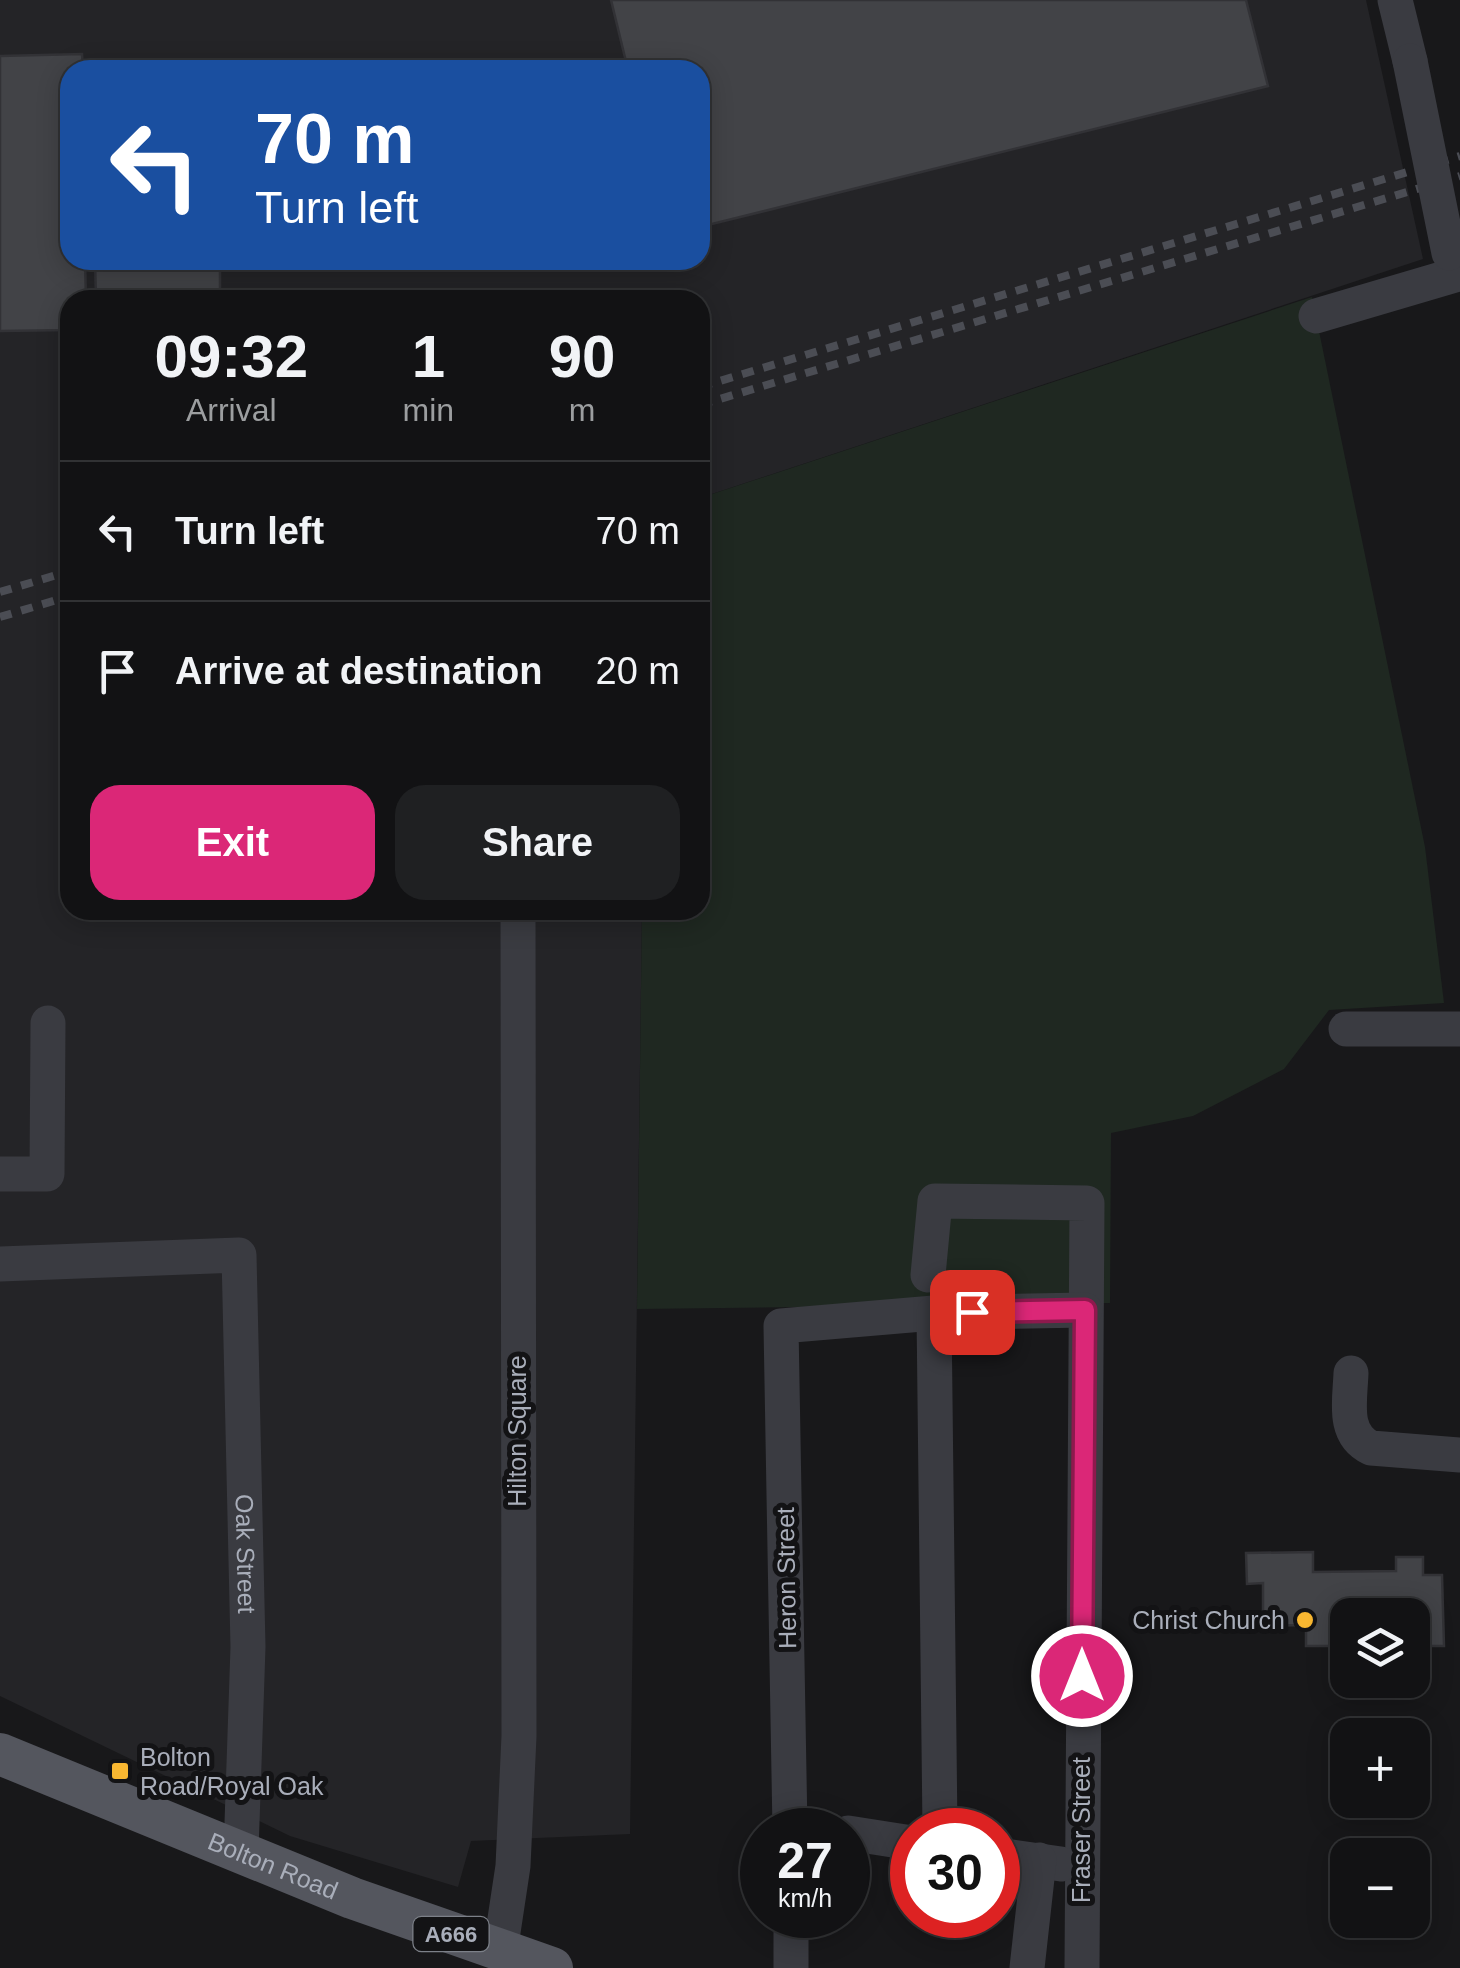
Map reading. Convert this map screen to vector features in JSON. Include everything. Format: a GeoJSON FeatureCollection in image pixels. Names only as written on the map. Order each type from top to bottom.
{"type":"FeatureCollection","features":[{"type":"Feature","properties":{"kind":"main road","name":"Bolton Road"},"geometry":{"type":"LineString","coordinates":[[2,1761],[531,1963]]}},
{"type":"Feature","properties":{"kind":"street"},"geometry":{"type":"LineString","coordinates":[[1316,316],[1455,277],[1395,0],[1404,0]]}},
{"type":"Feature","properties":{"kind":"street","name":"Hilton Square"},"geometry":{"type":"LineString","coordinates":[[518,920],[519,1736],[512,1866],[531,1963]]}},
{"type":"Feature","properties":{"kind":"street"},"geometry":{"type":"LineString","coordinates":[[0,1174],[47,1174],[48,1023]]}},
{"type":"Feature","properties":{"kind":"street"},"geometry":{"type":"LineString","coordinates":[[1346,1029],[1460,1029]]}},
{"type":"Feature","properties":{"kind":"street","name":"Fraser Street"},"geometry":{"type":"LineString","coordinates":[[928,1275],[935,1201],[1087,1204],[1082,1968]]}},
{"type":"Feature","properties":{"kind":"street","name":"Oak Street"},"geometry":{"type":"LineString","coordinates":[[0,1264],[239,1255],[248,1647],[240,1852]]}},
{"type":"Feature","properties":{"kind":"street"},"geometry":{"type":"LineString","coordinates":[[940,1808],[934,1313],[1085,1322]]}},
{"type":"Feature","properties":{"kind":"street","name":"Heron Street"},"geometry":{"type":"LineString","coordinates":[[800,1808],[781,1326],[934,1313]]}},
{"type":"Feature","properties":{"kind":"street"},"geometry":{"type":"LineString","coordinates":[[1351,1373],[1350,1422],[1358,1442],[1370,1448],[1460,1455]]}},
{"type":"Feature","properties":{"kind":"street"},"geometry":{"type":"LineString","coordinates":[[1020,1858],[1081,1866]]}},
{"type":"Feature","properties":{"kind":"street"},"geometry":{"type":"LineString","coordinates":[[1027,1968],[1039,1860]]}},
{"type":"Feature","properties":{"kind":"street"},"geometry":{"type":"LineString","coordinates":[[791,1938],[791,1968]]}},
{"type":"Feature","properties":{"kind":"shaded area"},"geometry":{"type":"Polygon","coordinates":[[[0,0],[1366,0],[1423,259],[710,495],[710,290],[60,290],[60,920],[642,920],[630,1834],[471,1841],[458,1887],[290,1836],[0,1696],[0,0]]]}},
{"type":"Feature","properties":{"kind":"shaded area"},"geometry":{"type":"Polygon","coordinates":[[[1312,297],[1425,847],[1444,1003],[1329,1010],[1284,1069],[1193,1116],[1111,1133],[1110,1303],[637,1309],[642,920],[710,920],[710,495],[1312,297]]]}},
{"type":"Feature","properties":{"kind":"building"},"geometry":{"type":"Polygon","coordinates":[[[611,0],[1246,0],[1268,86],[710,225],[710,60],[626,60],[611,0]]]}},
{"type":"Feature","properties":{"kind":"building"},"geometry":{"type":"Polygon","coordinates":[[[82,54],[82,60],[60,60],[60,270],[85,270],[86,290],[60,290],[60,330],[0,331],[0,56],[82,54]]]}},
{"type":"Feature","properties":{"kind":"building"},"geometry":{"type":"Polygon","coordinates":[[[95,270],[220,270],[220,290],[96,290],[95,270]]]}},
{"type":"Feature","properties":{"kind":"building","name":"Christ Church"},"geometry":{"type":"Polygon","coordinates":[[[1313,1552],[1313,1572],[1396,1571],[1396,1557],[1423,1557],[1423,1575],[1442,1575],[1444,1646],[1430,1646],[1430,1598],[1330,1598],[1330,1646],[1306,1646],[1306,1625],[1263,1626],[1263,1583],[1247,1584],[1246,1553],[1313,1552]]]}},
{"type":"Feature","properties":{"kind":"railway"},"geometry":{"type":"LineString","coordinates":[[710,384],[1460,156]]}},
{"type":"Feature","properties":{"kind":"railway"},"geometry":{"type":"LineString","coordinates":[[710,402],[1460,176]]}},
{"type":"Feature","properties":{"kind":"railway"},"geometry":{"type":"LineString","coordinates":[[0,592],[60,574]]}},
{"type":"Feature","properties":{"kind":"railway"},"geometry":{"type":"LineString","coordinates":[[0,617],[60,599]]}},
{"type":"Feature","properties":{"kind":"place","name":"Christ Church"},"geometry":{"type":"Point","coordinates":[1305,1620]}},
{"type":"Feature","properties":{"kind":"place","name":"Bolton Road/Royal Oak"},"geometry":{"type":"Point","coordinates":[120,1771]}},
{"type":"Feature","properties":{"kind":"route"},"geometry":{"type":"LineString","coordinates":[[972,1312],[1085,1310],[1082,1676]]}}]}
